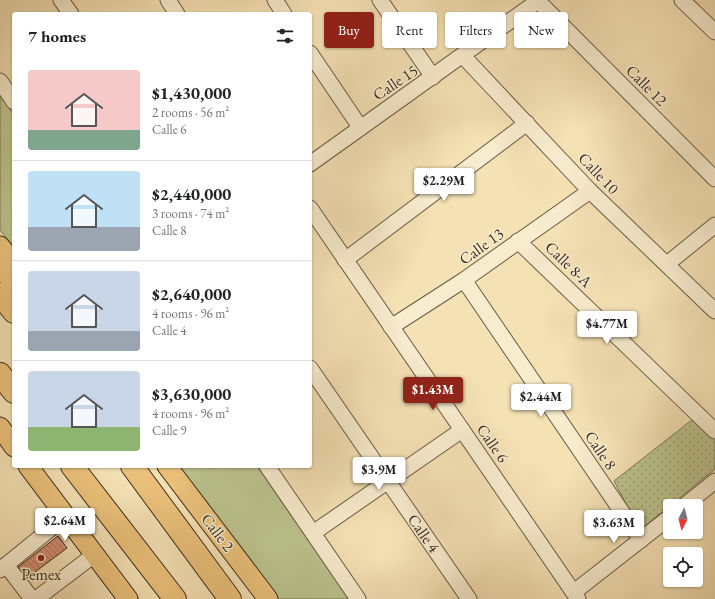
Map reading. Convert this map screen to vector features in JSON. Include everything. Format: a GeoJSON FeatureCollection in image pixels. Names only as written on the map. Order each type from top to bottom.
{"type":"FeatureCollection","features":[{"type":"Feature","properties":{"kind":"highway"},"geometry":{"type":"LineString","coordinates":[[0,262],[12,280]]}},
{"type":"Feature","properties":{"kind":"highway"},"geometry":{"type":"LineString","coordinates":[[0,294],[12,309]]}},
{"type":"Feature","properties":{"kind":"highway"},"geometry":{"type":"LineString","coordinates":[[0,374],[12,389]]}},
{"type":"Feature","properties":{"kind":"highway"},"geometry":{"type":"LineString","coordinates":[[0,391],[12,402]]}},
{"type":"Feature","properties":{"kind":"highway"},"geometry":{"type":"LineString","coordinates":[[74,468],[175,599]]}},
{"type":"Feature","properties":{"kind":"highway"},"geometry":{"type":"LineString","coordinates":[[133,468],[230,599]]}},
{"type":"Feature","properties":{"kind":"main road"},"geometry":{"type":"LineString","coordinates":[[0,246],[12,261]]}},
{"type":"Feature","properties":{"kind":"main road"},"geometry":{"type":"LineString","coordinates":[[0,427],[12,444]]}},
{"type":"Feature","properties":{"kind":"main road"},"geometry":{"type":"LineString","coordinates":[[29,468],[128,599]]}},
{"type":"Feature","properties":{"kind":"main road","name":"Calle 2"},"geometry":{"type":"LineString","coordinates":[[169,468],[268,599]]}},
{"type":"Feature","properties":{"kind":"street"},"geometry":{"type":"LineString","coordinates":[[61,0],[70,12]]}},
{"type":"Feature","properties":{"kind":"street"},"geometry":{"type":"LineString","coordinates":[[168,0],[176,12]]}},
{"type":"Feature","properties":{"kind":"street"},"geometry":{"type":"LineString","coordinates":[[275,0],[283,12]]}},
{"type":"Feature","properties":{"kind":"street"},"geometry":{"type":"LineString","coordinates":[[380,0],[433,78]]}},
{"type":"Feature","properties":{"kind":"street"},"geometry":{"type":"LineString","coordinates":[[682,0],[715,32]]}},
{"type":"Feature","properties":{"kind":"street","name":"Calle 15"},"geometry":{"type":"LineString","coordinates":[[312,163],[360,127],[433,78],[538,1]]}},
{"type":"Feature","properties":{"kind":"street","name":"Calle 12"},"geometry":{"type":"LineString","coordinates":[[538,1],[715,178]]}},
{"type":"Feature","properties":{"kind":"street"},"geometry":{"type":"LineString","coordinates":[[312,56],[360,127]]}},
{"type":"Feature","properties":{"kind":"street","name":"Calle 10"},"geometry":{"type":"LineString","coordinates":[[463,56],[590,190],[715,311]]}},
{"type":"Feature","properties":{"kind":"street"},"geometry":{"type":"LineString","coordinates":[[0,81],[12,99]]}},
{"type":"Feature","properties":{"kind":"street"},"geometry":{"type":"LineString","coordinates":[[345,260],[527,123]]}},
{"type":"Feature","properties":{"kind":"street","name":"Calle 13"},"geometry":{"type":"LineString","coordinates":[[391,328],[464,280],[590,190]]}},
{"type":"Feature","properties":{"kind":"street","name":"Calle 6"},"geometry":{"type":"LineString","coordinates":[[312,211],[576,595]]}},
{"type":"Feature","properties":{"kind":"street"},"geometry":{"type":"LineString","coordinates":[[667,264],[715,225]]}},
{"type":"Feature","properties":{"kind":"street","name":"Calle 8-A"},"geometry":{"type":"LineString","coordinates":[[518,241],[715,431]]}},
{"type":"Feature","properties":{"kind":"street","name":"Calle 8"},"geometry":{"type":"LineString","coordinates":[[464,280],[641,540]]}},
{"type":"Feature","properties":{"kind":"street","name":"Calle 4"},"geometry":{"type":"LineString","coordinates":[[312,371],[469,599]]}},
{"type":"Feature","properties":{"kind":"street"},"geometry":{"type":"LineString","coordinates":[[313,533],[462,430]]}},
{"type":"Feature","properties":{"kind":"street"},"geometry":{"type":"LineString","coordinates":[[268,468],[358,599]]}},
{"type":"Feature","properties":{"kind":"street"},"geometry":{"type":"LineString","coordinates":[[693,499],[715,481]]}},
{"type":"Feature","properties":{"kind":"street"},"geometry":{"type":"LineString","coordinates":[[32,599],[3,567],[65,517]]}},
{"type":"Feature","properties":{"kind":"street"},"geometry":{"type":"LineString","coordinates":[[576,595],[663,523]]}},
{"type":"Feature","properties":{"kind":"street"},"geometry":{"type":"LineString","coordinates":[[36,599],[94,555]]}},
{"type":"Feature","properties":{"kind":"green space"},"geometry":{"type":"Polygon","coordinates":[[[0,95],[12,112],[12,245],[0,230],[0,95]]]}},
{"type":"Feature","properties":{"kind":"green space"},"geometry":{"type":"Polygon","coordinates":[[[697,416],[715,434],[715,469],[678,499],[663,499],[663,511],[640,530],[614,481],[697,416]]]}},
{"type":"Feature","properties":{"kind":"green space"},"geometry":{"type":"Polygon","coordinates":[[[178,468],[258,468],[349,599],[276,599],[178,468]]]}},
{"type":"Feature","properties":{"kind":"building","name":"Pemex"},"geometry":{"type":"Polygon","coordinates":[[[58,536],[67,548],[27,578],[18,567],[58,536]]]}},
{"type":"Feature","properties":{"kind":"place","name":"Pemex"},"geometry":{"type":"Point","coordinates":[41,558]}}]}
